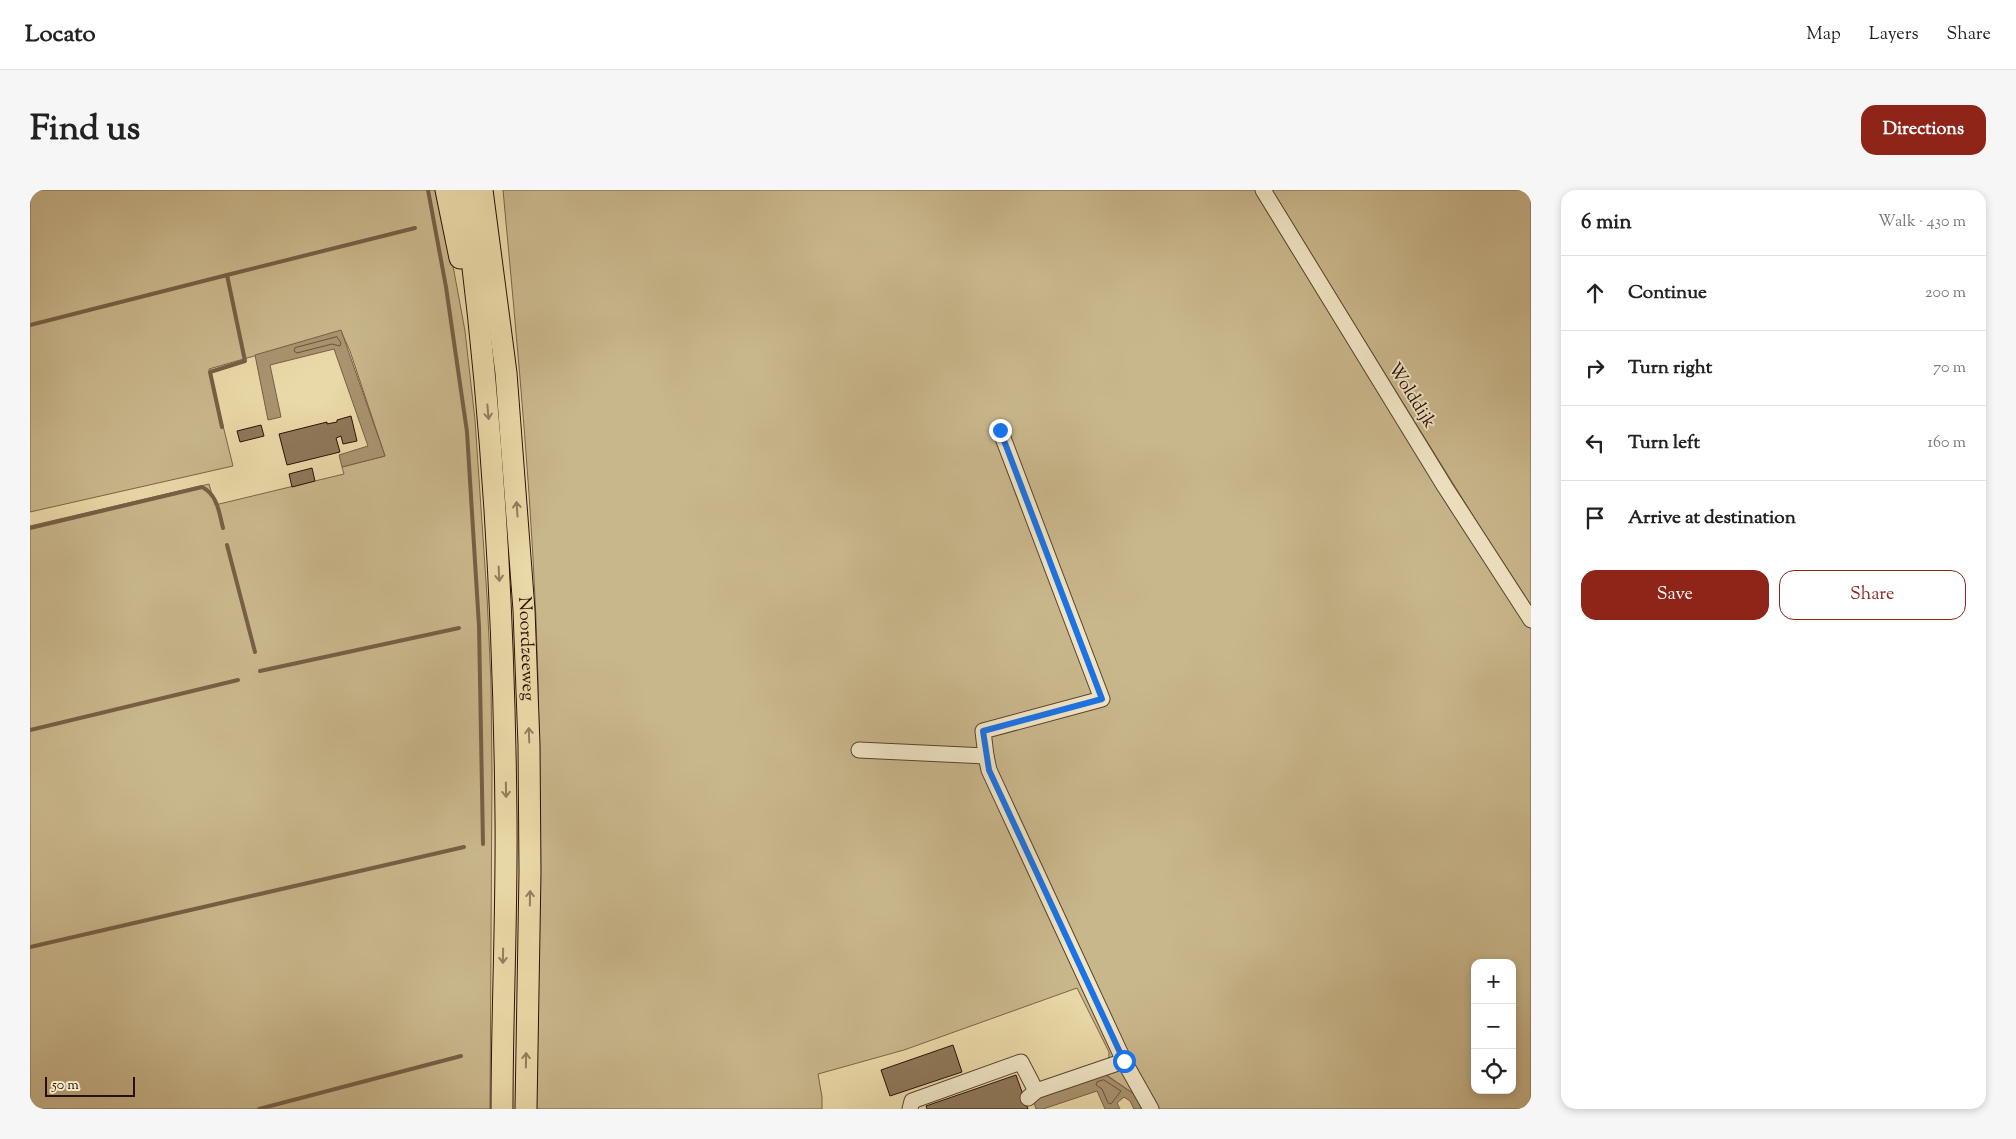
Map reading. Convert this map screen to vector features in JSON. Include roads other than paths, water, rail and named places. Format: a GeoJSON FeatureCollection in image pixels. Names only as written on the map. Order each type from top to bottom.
{"type":"FeatureCollection","features":[{"type":"Feature","properties":{"kind":"highway"},"geometry":{"type":"LineString","coordinates":[[446,190],[484,363]]}},
{"type":"Feature","properties":{"kind":"highway","name":"Noordzeeweg"},"geometry":{"type":"LineString","coordinates":[[463,190],[484,363],[495,494],[503,653],[506,820],[502,1109]]}},
{"type":"Feature","properties":{"kind":"highway","name":"Noordzeeweg"},"geometry":{"type":"LineString","coordinates":[[482,190],[501,328],[517,502],[530,745],[526,1109]]}},
{"type":"Feature","properties":{"kind":"highway"},"geometry":{"type":"LineString","coordinates":[[496,190],[500,242],[501,328]]}},
{"type":"Feature","properties":{"kind":"street","name":"Wolddijk"},"geometry":{"type":"LineString","coordinates":[[1263,190],[1445,487],[1531,620]]}},
{"type":"Feature","properties":{"kind":"street"},"geometry":{"type":"LineString","coordinates":[[1000,430],[1102,699],[983,731],[989,770],[1124,1061],[1151,1109]]}},
{"type":"Feature","properties":{"kind":"street"},"geometry":{"type":"LineString","coordinates":[[859,750],[986,756]]}},
{"type":"Feature","properties":{"kind":"street"},"geometry":{"type":"LineString","coordinates":[[910,1109],[912,1101],[1021,1062],[1032,1094],[1124,1061]]}},
{"type":"Feature","properties":{"kind":"water"},"geometry":{"type":"Polygon","coordinates":[[[341,330],[385,456],[342,467],[339,455],[368,446],[334,349],[270,365],[281,417],[268,420],[255,355],[341,330]]]}},
{"type":"Feature","properties":{"kind":"water"},"geometry":{"type":"Polygon","coordinates":[[[1104,1074],[1134,1094],[1142,1109],[1134,1109],[1130,1101],[1124,1097],[1117,1103],[1120,1109],[1105,1109],[1097,1091],[1043,1109],[1036,1109],[1033,1099],[1104,1074]]]}},
{"type":"Feature","properties":{"kind":"waterway"},"geometry":{"type":"LineString","coordinates":[[428,190],[446,287],[467,432],[479,626],[483,844]]}},
{"type":"Feature","properties":{"kind":"waterway"},"geometry":{"type":"LineString","coordinates":[[227,275],[415,228]]}},
{"type":"Feature","properties":{"kind":"waterway"},"geometry":{"type":"LineString","coordinates":[[30,325],[227,275],[245,361],[210,372],[222,427]]}},
{"type":"Feature","properties":{"kind":"waterway"},"geometry":{"type":"LineString","coordinates":[[30,528],[202,487],[215,500],[223,528]]}},
{"type":"Feature","properties":{"kind":"waterway"},"geometry":{"type":"LineString","coordinates":[[227,545],[255,652]]}},
{"type":"Feature","properties":{"kind":"waterway"},"geometry":{"type":"LineString","coordinates":[[260,671],[459,628]]}},
{"type":"Feature","properties":{"kind":"waterway"},"geometry":{"type":"LineString","coordinates":[[30,730],[238,680]]}},
{"type":"Feature","properties":{"kind":"waterway"},"geometry":{"type":"LineString","coordinates":[[30,947],[464,847]]}},
{"type":"Feature","properties":{"kind":"waterway"},"geometry":{"type":"LineString","coordinates":[[259,1109],[461,1056]]}}]}
